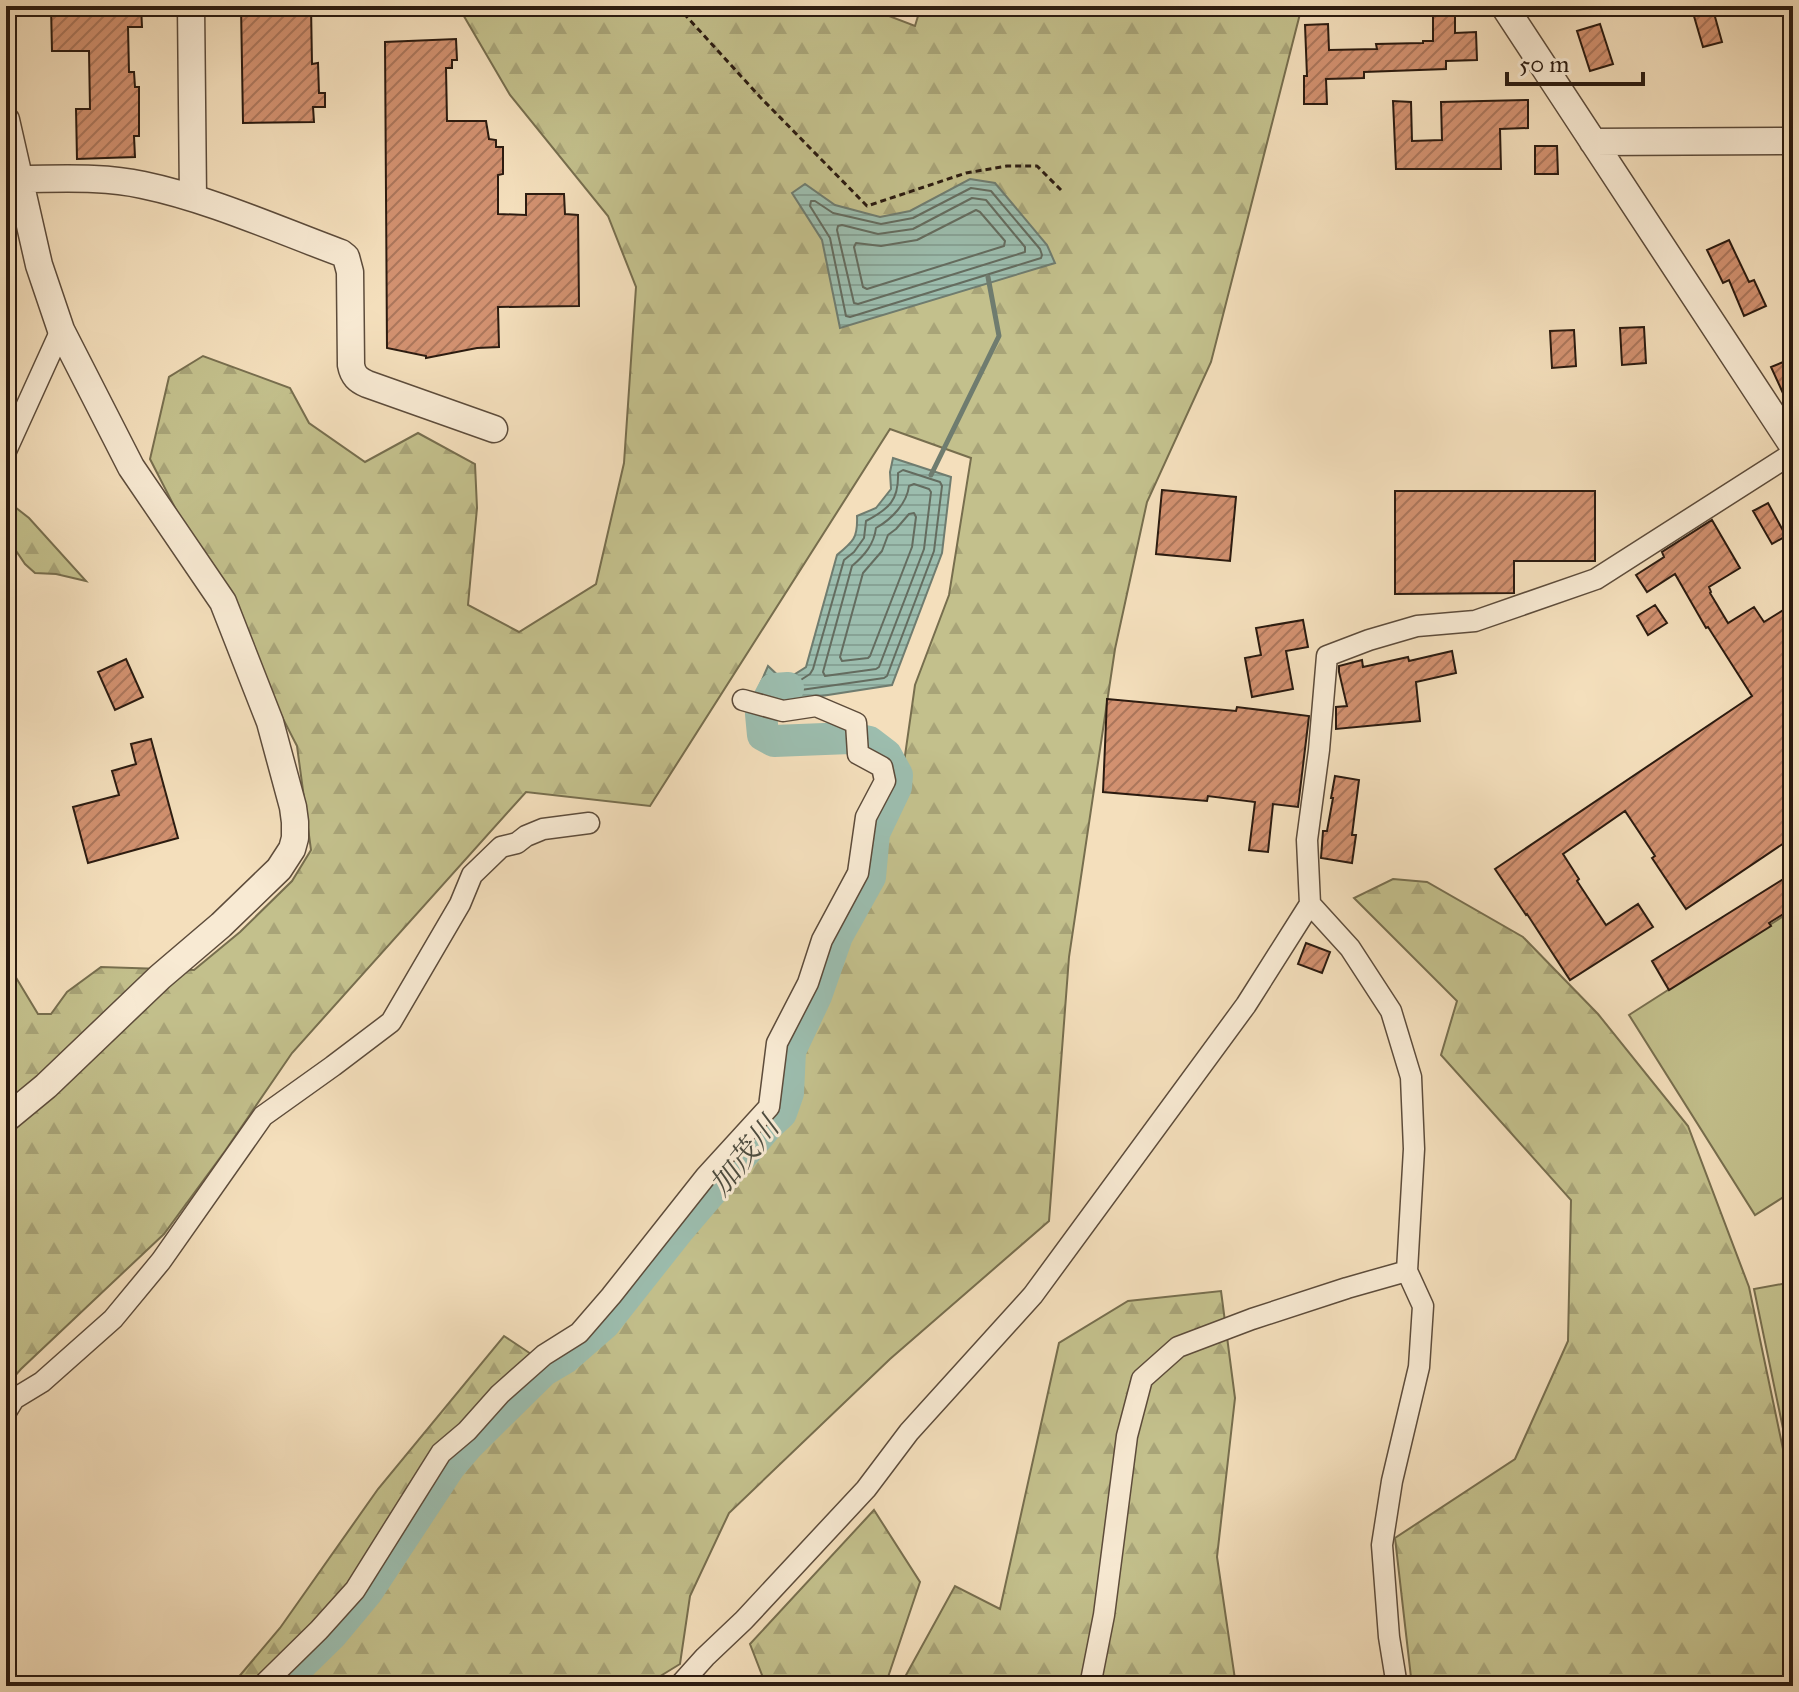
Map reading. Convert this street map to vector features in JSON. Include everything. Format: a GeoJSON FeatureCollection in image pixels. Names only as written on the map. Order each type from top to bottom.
{"type":"FeatureCollection","features":[{"type":"Feature","properties":{"kind":"street"},"geometry":{"type":"LineString","coordinates":[[191,6],[193,198]]}},
{"type":"Feature","properties":{"kind":"street"},"geometry":{"type":"LineString","coordinates":[[1504,6],[1793,446]]}},
{"type":"Feature","properties":{"kind":"street"},"geometry":{"type":"LineString","coordinates":[[6,120],[39,265],[61,330],[131,467],[223,602],[270,722],[293,807],[295,838],[279,869],[46,1086],[6,1119]]}},
{"type":"Feature","properties":{"kind":"street"},"geometry":{"type":"LineString","coordinates":[[1593,142],[1793,141]]}},
{"type":"Feature","properties":{"kind":"street"},"geometry":{"type":"LineString","coordinates":[[19,179],[121,181],[143,185],[193,198],[341,253],[346,257],[350,272],[351,365],[355,377],[494,429]]}},
{"type":"Feature","properties":{"kind":"street"},"geometry":{"type":"LineString","coordinates":[[6,451],[61,330]]}},
{"type":"Feature","properties":{"kind":"street"},"geometry":{"type":"LineString","coordinates":[[679,1686],[866,1489],[909,1432],[1033,1295],[1246,1005],[1310,904],[1307,840],[1327,656],[1417,626],[1475,621],[1596,579],[1793,453]]}},
{"type":"Feature","properties":{"kind":"street"},"geometry":{"type":"LineString","coordinates":[[262,1686],[355,1590],[441,1453],[544,1355],[579,1333],[706,1176],[769,1107],[777,1043],[808,983],[822,940],[858,873],[866,817],[885,781],[882,767],[858,754],[856,723],[816,706],[783,711],[743,700]]}},
{"type":"Feature","properties":{"kind":"street"},"geometry":{"type":"LineString","coordinates":[[6,1412],[14,1399],[42,1382],[113,1319],[161,1261],[263,1116],[391,1022],[460,904],[472,875],[501,847],[517,843],[543,829],[589,823]]}},
{"type":"Feature","properties":{"kind":"street"},"geometry":{"type":"LineString","coordinates":[[1310,904],[1350,948],[1391,1011],[1411,1077],[1414,1149],[1407,1271],[1423,1306],[1419,1367],[1392,1481],[1382,1545],[1389,1637],[1397,1686]]}},
{"type":"Feature","properties":{"kind":"street"},"geometry":{"type":"LineString","coordinates":[[1090,1686],[1104,1615],[1127,1436],[1142,1379],[1178,1347],[1306,1301],[1407,1271]]}},
{"type":"Feature","properties":{"kind":"path"},"geometry":{"type":"LineString","coordinates":[[677,6],[761,98],[867,206],[966,173],[1007,166],[1037,166],[1061,190]]}},
{"type":"Feature","properties":{"kind":"green space"},"geometry":{"type":"Polygon","coordinates":[[[458,6],[863,6],[915,26],[921,6],[1302,6],[1211,362],[1147,502],[1115,649],[1069,957],[1049,1221],[890,1359],[729,1513],[690,1596],[680,1664],[644,1686],[231,1686],[280,1628],[378,1489],[504,1336],[543,1362],[762,1101],[869,871],[901,784],[915,685],[949,595],[971,458],[890,429],[650,806],[526,792],[292,1053],[164,1234],[6,1386],[6,961],[38,1014],[51,1014],[67,992],[101,967],[194,970],[240,932],[292,881],[311,850],[297,746],[150,459],[169,377],[203,356],[290,388],[309,423],[365,462],[418,433],[475,464],[477,508],[468,605],[519,632],[596,584],[624,463],[636,287],[608,216],[510,95],[458,6]]]}},
{"type":"Feature","properties":{"kind":"green space"},"geometry":{"type":"Polygon","coordinates":[[[6,500],[29,518],[86,581],[35,573],[25,564],[6,536],[6,500]]]}},
{"type":"Feature","properties":{"kind":"green space"},"geometry":{"type":"Polygon","coordinates":[[[1393,879],[1427,882],[1523,937],[1598,1014],[1688,1126],[1749,1287],[1783,1449],[1793,1447],[1793,1686],[1412,1686],[1395,1538],[1515,1459],[1568,1341],[1571,1200],[1441,1055],[1457,1001],[1354,898],[1393,879]]]}},
{"type":"Feature","properties":{"kind":"green space"},"geometry":{"type":"Polygon","coordinates":[[[1793,910],[1793,1191],[1755,1215],[1629,1015],[1793,910]]]}},
{"type":"Feature","properties":{"kind":"green space"},"geometry":{"type":"Polygon","coordinates":[[[1793,1282],[1793,1441],[1786,1443],[1754,1289],[1793,1282]]]}},
{"type":"Feature","properties":{"kind":"green space"},"geometry":{"type":"Polygon","coordinates":[[[1221,1291],[1235,1398],[1217,1557],[1236,1686],[900,1686],[955,1586],[1000,1609],[1059,1343],[1128,1301],[1221,1291]]]}},
{"type":"Feature","properties":{"kind":"green space"},"geometry":{"type":"Polygon","coordinates":[[[874,1510],[920,1582],[885,1686],[770,1686],[762,1675],[750,1644],[874,1510]]]}},
{"type":"Feature","properties":{"kind":"water"},"geometry":{"type":"Polygon","coordinates":[[[970,179],[995,183],[1047,245],[1055,263],[840,328],[822,240],[792,193],[805,184],[835,205],[880,217],[910,211],[970,179]]]}},
{"type":"Feature","properties":{"kind":"water"},"geometry":{"type":"Polygon","coordinates":[[[893,458],[951,477],[942,553],[892,685],[783,702],[755,696],[768,666],[784,681],[806,667],[837,555],[853,539],[857,516],[876,508],[891,489],[893,458]]]}},
{"type":"Feature","properties":{"kind":"building"},"geometry":{"type":"Polygon","coordinates":[[[51,6],[141,6],[142,27],[128,27],[129,72],[134,72],[135,87],[139,87],[139,136],[134,136],[135,157],[77,159],[76,109],[90,109],[89,51],[52,51],[51,6]]]}},
{"type":"Feature","properties":{"kind":"building"},"geometry":{"type":"Polygon","coordinates":[[[241,6],[311,6],[312,64],[318,63],[319,93],[325,93],[325,107],[313,107],[314,122],[243,123],[241,6]]]}},
{"type":"Feature","properties":{"kind":"building"},"geometry":{"type":"Polygon","coordinates":[[[1433,6],[1455,6],[1455,33],[1476,32],[1477,60],[1446,61],[1446,69],[1364,72],[1364,78],[1326,79],[1327,104],[1304,104],[1304,76],[1307,76],[1305,25],[1328,24],[1329,50],[1377,49],[1376,44],[1423,43],[1433,41],[1433,6]]]}},
{"type":"Feature","properties":{"kind":"building"},"geometry":{"type":"Polygon","coordinates":[[[1691,6],[1712,6],[1722,42],[1703,47],[1691,6]]]}},
{"type":"Feature","properties":{"kind":"building"},"geometry":{"type":"Polygon","coordinates":[[[1600,24],[1613,64],[1590,71],[1577,31],[1600,24]]]}},
{"type":"Feature","properties":{"kind":"building"},"geometry":{"type":"Polygon","coordinates":[[[456,39],[457,60],[452,60],[452,68],[446,68],[447,121],[486,121],[489,139],[496,140],[496,147],[503,147],[503,174],[498,175],[498,214],[526,215],[526,194],[564,194],[565,214],[578,215],[579,306],[498,307],[499,347],[426,358],[387,348],[385,42],[456,39]]]}},
{"type":"Feature","properties":{"kind":"building"},"geometry":{"type":"Polygon","coordinates":[[[1528,100],[1528,128],[1500,129],[1501,169],[1396,169],[1393,101],[1411,102],[1412,141],[1442,140],[1441,102],[1528,100]]]}},
{"type":"Feature","properties":{"kind":"building"},"geometry":{"type":"Polygon","coordinates":[[[1535,146],[1557,146],[1558,174],[1535,174],[1535,146]]]}},
{"type":"Feature","properties":{"kind":"building"},"geometry":{"type":"Polygon","coordinates":[[[1729,240],[1749,282],[1754,280],[1766,306],[1744,316],[1729,280],[1723,283],[1707,250],[1729,240]]]}},
{"type":"Feature","properties":{"kind":"building"},"geometry":{"type":"Polygon","coordinates":[[[1644,327],[1646,363],[1622,365],[1620,328],[1644,327]]]}},
{"type":"Feature","properties":{"kind":"building"},"geometry":{"type":"Polygon","coordinates":[[[1574,330],[1576,366],[1552,368],[1550,331],[1574,330]]]}},
{"type":"Feature","properties":{"kind":"building"},"geometry":{"type":"Polygon","coordinates":[[[1793,358],[1793,415],[1771,367],[1793,358]]]}},
{"type":"Feature","properties":{"kind":"building"},"geometry":{"type":"Polygon","coordinates":[[[1162,490],[1236,497],[1230,561],[1156,554],[1162,490]]]}},
{"type":"Feature","properties":{"kind":"building"},"geometry":{"type":"Polygon","coordinates":[[[1395,491],[1595,491],[1595,561],[1514,561],[1514,593],[1395,594],[1395,491]]]}},
{"type":"Feature","properties":{"kind":"building"},"geometry":{"type":"Polygon","coordinates":[[[1768,503],[1786,536],[1772,544],[1753,511],[1768,503]]]}},
{"type":"Feature","properties":{"kind":"building"},"geometry":{"type":"Polygon","coordinates":[[[1712,520],[1740,568],[1709,587],[1728,623],[1754,607],[1764,622],[1785,609],[1793,622],[1793,837],[1686,909],[1625,811],[1563,854],[1606,925],[1638,904],[1653,927],[1570,980],[1495,869],[1752,696],[1706,628],[1675,574],[1647,592],[1636,575],[1664,557],[1662,552],[1712,520]]]}},
{"type":"Feature","properties":{"kind":"building"},"geometry":{"type":"Polygon","coordinates":[[[1655,605],[1667,623],[1648,635],[1637,616],[1655,605]]]}},
{"type":"Feature","properties":{"kind":"building"},"geometry":{"type":"Polygon","coordinates":[[[1303,620],[1308,647],[1286,651],[1293,689],[1252,697],[1245,658],[1261,655],[1256,628],[1303,620]]]}},
{"type":"Feature","properties":{"kind":"building"},"geometry":{"type":"Polygon","coordinates":[[[1452,651],[1456,673],[1416,682],[1420,721],[1336,729],[1336,707],[1347,706],[1339,666],[1362,660],[1363,667],[1408,657],[1409,661],[1452,651]]]}},
{"type":"Feature","properties":{"kind":"building"},"geometry":{"type":"Polygon","coordinates":[[[126,659],[143,697],[115,710],[98,672],[126,659]]]}},
{"type":"Feature","properties":{"kind":"building"},"geometry":{"type":"Polygon","coordinates":[[[1107,699],[1236,711],[1237,707],[1309,716],[1298,807],[1273,804],[1268,852],[1249,850],[1255,802],[1208,796],[1207,801],[1103,792],[1107,699]]]}},
{"type":"Feature","properties":{"kind":"building"},"geometry":{"type":"Polygon","coordinates":[[[151,739],[178,838],[88,863],[73,807],[119,795],[112,771],[136,764],[131,744],[151,739]]]}},
{"type":"Feature","properties":{"kind":"building"},"geometry":{"type":"Polygon","coordinates":[[[1335,776],[1359,780],[1352,863],[1321,858],[1323,831],[1327,831],[1335,776]]]}},
{"type":"Feature","properties":{"kind":"building"},"geometry":{"type":"Polygon","coordinates":[[[1793,873],[1793,908],[1769,923],[1771,926],[1669,990],[1652,961],[1793,873]]]}},
{"type":"Feature","properties":{"kind":"building"},"geometry":{"type":"Polygon","coordinates":[[[1306,943],[1330,952],[1322,973],[1298,964],[1306,943]]]}},
{"type":"Feature","properties":{"kind":"waterway"},"geometry":{"type":"LineString","coordinates":[[931,475],[999,336],[988,277]]}},
{"type":"Feature","properties":{"kind":"waterway","name":"加茂川"},"geometry":{"type":"LineString","coordinates":[[279,1686],[332,1634],[367,1592],[450,1466],[468,1445],[543,1371],[565,1358],[604,1324],[680,1228],[781,1113],[788,1093],[790,1051],[816,996],[837,936],[870,877],[874,833],[896,787],[897,775],[886,755],[869,742],[850,738],[774,741],[763,735],[761,714],[774,689],[788,688]]}}]}
